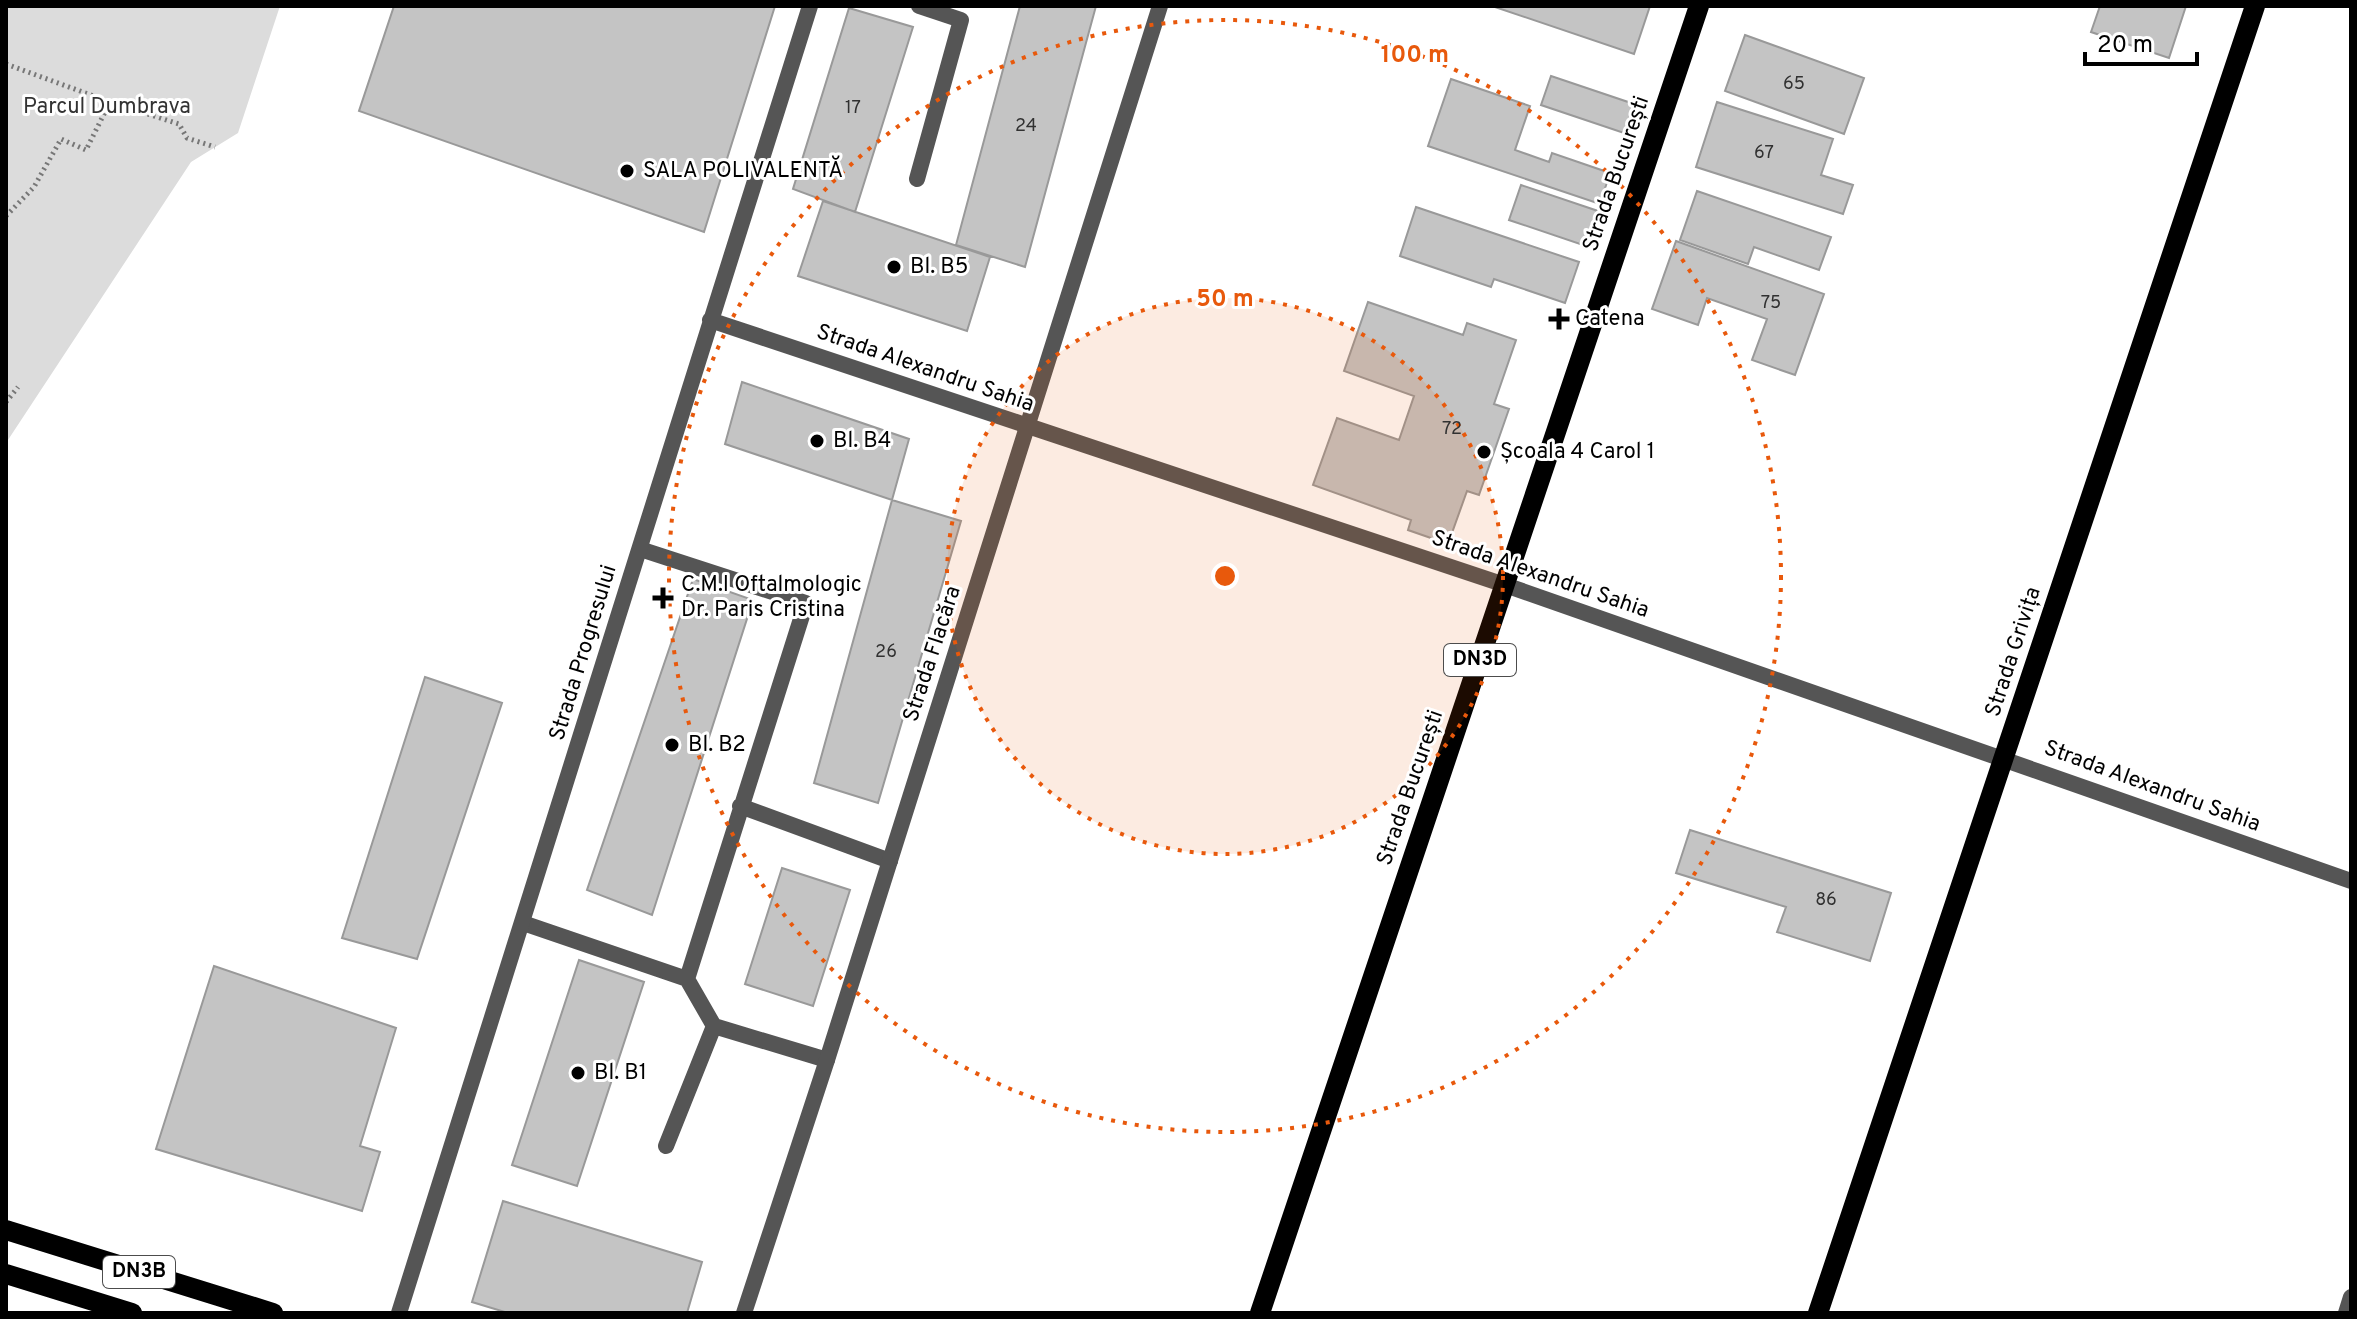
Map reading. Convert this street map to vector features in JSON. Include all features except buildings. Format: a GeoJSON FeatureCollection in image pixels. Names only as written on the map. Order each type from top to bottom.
{"type":"FeatureCollection","features":[{"type":"Feature","properties":{"kind":"main road","name":"Strada București"},"geometry":{"type":"LineString","coordinates":[[1260,1313],[1699,6]]}},
{"type":"Feature","properties":{"kind":"main road","name":"Strada Grivița"},"geometry":{"type":"LineString","coordinates":[[1818,1313],[2255,6]]}},
{"type":"Feature","properties":{"kind":"main road","name":"DN3B"},"geometry":{"type":"LineString","coordinates":[[6,1230],[273,1313]]}},
{"type":"Feature","properties":{"kind":"main road","name":"DN3B"},"geometry":{"type":"LineString","coordinates":[[6,1274],[132,1313]]}},
{"type":"Feature","properties":{"kind":"street","name":"Strada Progresului"},"geometry":{"type":"LineString","coordinates":[[399,1313],[810,6]]}},
{"type":"Feature","properties":{"kind":"street"},"geometry":{"type":"LineString","coordinates":[[917,179],[961,20],[919,6]]}},
{"type":"Feature","properties":{"kind":"street","name":"Strada Flacăra"},"geometry":{"type":"LineString","coordinates":[[744,1313],[1160,6]]}},
{"type":"Feature","properties":{"kind":"street","name":"Strada Alexandru Sahia"},"geometry":{"type":"LineString","coordinates":[[710,320],[1505,585],[2351,881]]}},
{"type":"Feature","properties":{"kind":"street"},"geometry":{"type":"LineString","coordinates":[[640,549],[806,603],[687,979]]}},
{"type":"Feature","properties":{"kind":"street"},"geometry":{"type":"LineString","coordinates":[[740,806],[890,861]]}},
{"type":"Feature","properties":{"kind":"street"},"geometry":{"type":"LineString","coordinates":[[523,923],[687,979],[714,1026],[827,1060]]}},
{"type":"Feature","properties":{"kind":"street"},"geometry":{"type":"LineString","coordinates":[[666,1146],[714,1026]]}},
{"type":"Feature","properties":{"kind":"street"},"geometry":{"type":"LineString","coordinates":[[2346,1313],[2351,1297]]}},
{"type":"Feature","properties":{"kind":"path"},"geometry":{"type":"LineString","coordinates":[[6,64],[179,124],[187,138],[215,147]]}},
{"type":"Feature","properties":{"kind":"path"},"geometry":{"type":"LineString","coordinates":[[6,216],[34,187],[61,139],[86,150],[110,102]]}},
{"type":"Feature","properties":{"kind":"path"},"geometry":{"type":"LineString","coordinates":[[6,402],[18,387]]}},
{"type":"Feature","properties":{"kind":"green space","name":"Parcul Dumbrava"},"geometry":{"type":"Polygon","coordinates":[[[6,6],[280,6],[238,133],[191,162],[6,443],[6,6]]]}},
{"type":"Feature","properties":{"kind":"place","name":"SALA POLIVALENTĂ"},"geometry":{"type":"Point","coordinates":[627,171]}},
{"type":"Feature","properties":{"kind":"place","name":"Bl. B5"},"geometry":{"type":"Point","coordinates":[894,267]}},
{"type":"Feature","properties":{"kind":"place","name":"Catena"},"geometry":{"type":"Point","coordinates":[1559,319]}},
{"type":"Feature","properties":{"kind":"place","name":"Bl. B4"},"geometry":{"type":"Point","coordinates":[817,441]}},
{"type":"Feature","properties":{"kind":"place","name":"Școala 4 Carol 1"},"geometry":{"type":"Point","coordinates":[1484,452]}},
{"type":"Feature","properties":{"kind":"place","name":"C.M.I Oftalmologic Dr. Paris Cristina"},"geometry":{"type":"Point","coordinates":[663,598]}},
{"type":"Feature","properties":{"kind":"place","name":"Bl. B2"},"geometry":{"type":"Point","coordinates":[672,745]}},
{"type":"Feature","properties":{"kind":"place","name":"Bl. B1"},"geometry":{"type":"Point","coordinates":[578,1073]}}]}
